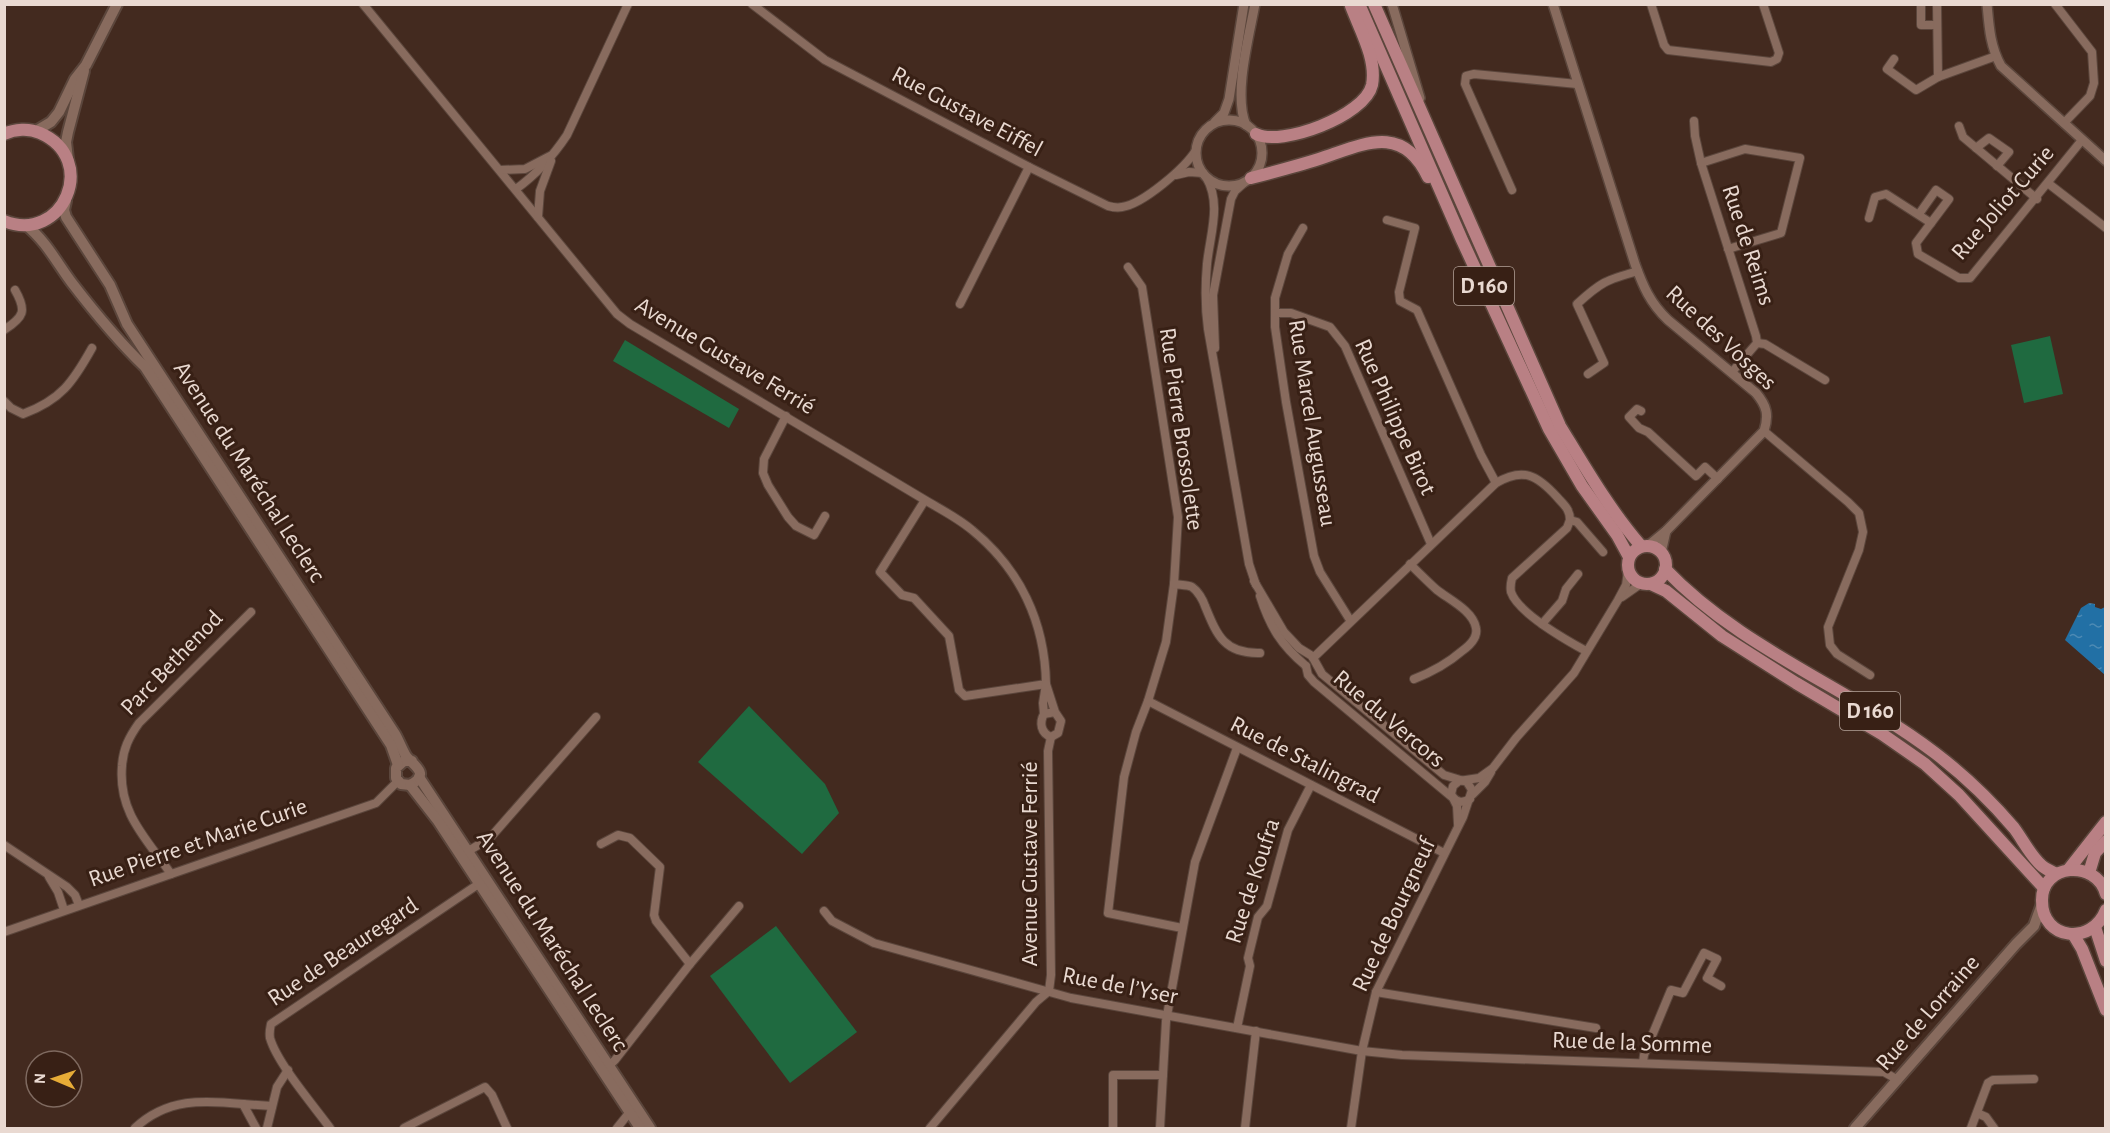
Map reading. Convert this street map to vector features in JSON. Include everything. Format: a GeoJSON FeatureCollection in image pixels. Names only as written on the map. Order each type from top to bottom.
{"type":"FeatureCollection","features":[{"type":"Feature","properties":{"kind":"main road"},"geometry":{"type":"LineString","coordinates":[[36,131],[51,122],[59,112],[117,4]]}},
{"type":"Feature","properties":{"kind":"main road"},"geometry":{"type":"LineString","coordinates":[[1256,134],[1263,138],[1271,138],[1298,133],[1342,117],[1361,104],[1371,88],[1374,68],[1351,4]]}},
{"type":"Feature","properties":{"kind":"main road","name":"D 160"},"geometry":{"type":"LineString","coordinates":[[1359,4],[1462,240],[1549,429],[1582,486],[1617,535],[1629,557]]}},
{"type":"Feature","properties":{"kind":"main road","name":"D 160"},"geometry":{"type":"LineString","coordinates":[[1374,4],[1560,426],[1592,480],[1625,527],[1645,545]]}},
{"type":"Feature","properties":{"kind":"main road"},"geometry":{"type":"LineString","coordinates":[[4,221],[26,225],[42,222],[66,201],[71,180],[66,142],[86,65]]}},
{"type":"Feature","properties":{"kind":"main road"},"geometry":{"type":"LineString","coordinates":[[8,130],[36,131],[49,137],[60,146],[68,159]]}},
{"type":"Feature","properties":{"kind":"main road"},"geometry":{"type":"LineString","coordinates":[[1247,180],[1322,158],[1362,143],[1378,141],[1395,144],[1411,153],[1423,167],[1445,215],[1462,240]]}},
{"type":"Feature","properties":{"kind":"main road","name":"Avenue du Maréchal Leclerc"},"geometry":{"type":"LineString","coordinates":[[66,201],[64,210],[66,217],[110,285],[127,324],[395,734],[405,754],[412,761]]}},
{"type":"Feature","properties":{"kind":"main road","name":"Avenue du Maréchal Leclerc"},"geometry":{"type":"LineString","coordinates":[[26,225],[39,236],[87,302],[123,346],[145,367],[391,745],[398,765]]}},
{"type":"Feature","properties":{"kind":"main road"},"geometry":{"type":"LineString","coordinates":[[1645,545],[1661,553],[1665,557],[1662,577],[1647,583],[1632,576],[1628,571],[1629,557],[1636,548],[1645,545]]}},
{"type":"Feature","properties":{"kind":"main road","name":"D 160"},"geometry":{"type":"LineString","coordinates":[[1665,569],[1680,585],[1732,626],[1786,661],[1890,722],[1935,753],[1974,786],[2013,828],[2041,866],[2056,874]]}},
{"type":"Feature","properties":{"kind":"main road","name":"D 160"},"geometry":{"type":"LineString","coordinates":[[1647,583],[1666,591],[1722,636],[1882,734],[1925,764],[1959,795],[2044,888]]}},
{"type":"Feature","properties":{"kind":"main road"},"geometry":{"type":"LineString","coordinates":[[404,760],[412,761],[418,766],[419,777],[410,785],[401,784],[395,771],[404,760]]}},
{"type":"Feature","properties":{"kind":"main road","name":"Avenue du Maréchal Leclerc"},"geometry":{"type":"LineString","coordinates":[[419,777],[465,853],[606,1069],[650,1128]]}},
{"type":"Feature","properties":{"kind":"main road","name":"Avenue du Maréchal Leclerc"},"geometry":{"type":"LineString","coordinates":[[410,785],[465,853]]}},
{"type":"Feature","properties":{"kind":"main road"},"geometry":{"type":"LineString","coordinates":[[2069,869],[2106,822]]}},
{"type":"Feature","properties":{"kind":"main road"},"geometry":{"type":"LineString","coordinates":[[2090,873],[2096,853],[2106,841]]}},
{"type":"Feature","properties":{"kind":"main road"},"geometry":{"type":"LineString","coordinates":[[2106,894],[2098,879],[2090,873],[2080,869],[2069,869],[2056,874],[2044,888],[2042,904],[2045,916],[2052,926],[2064,933],[2073,934],[2095,927],[2106,910]]}},
{"type":"Feature","properties":{"kind":"main road","name":"Rue de Lorraine"},"geometry":{"type":"LineString","coordinates":[[1855,1128],[2034,926],[2042,904]]}},
{"type":"Feature","properties":{"kind":"main road"},"geometry":{"type":"LineString","coordinates":[[2034,926],[2052,926]]}},
{"type":"Feature","properties":{"kind":"main road"},"geometry":{"type":"LineString","coordinates":[[2095,927],[2106,961]]}},
{"type":"Feature","properties":{"kind":"main road"},"geometry":{"type":"LineString","coordinates":[[2073,934],[2082,950],[2106,1010]]}},
{"type":"Feature","properties":{"kind":"main road","name":"Avenue du Maréchal Leclerc"},"geometry":{"type":"LineString","coordinates":[[606,1069],[639,1128]]}},
{"type":"Feature","properties":{"kind":"street","name":"Avenue Gustave Ferrié"},"geometry":{"type":"LineString","coordinates":[[363,4],[617,314],[630,324],[970,528],[1009,566],[1023,589],[1041,636],[1046,666],[1044,714]]}},
{"type":"Feature","properties":{"kind":"street"},"geometry":{"type":"LineString","coordinates":[[516,189],[554,154],[567,135],[628,4]]}},
{"type":"Feature","properties":{"kind":"street","name":"Rue Gustave Eiffel"},"geometry":{"type":"LineString","coordinates":[[752,4],[825,60],[1108,206],[1120,208],[1134,204],[1187,164],[1196,150]]}},
{"type":"Feature","properties":{"kind":"street"},"geometry":{"type":"LineString","coordinates":[[1244,4],[1228,106],[1198,140],[1196,150],[1196,160],[1204,175],[1214,183],[1224,186],[1234,186],[1247,180],[1257,170],[1262,152],[1256,134],[1246,125],[1242,117],[1240,101],[1255,4]]}},
{"type":"Feature","properties":{"kind":"street"},"geometry":{"type":"LineString","coordinates":[[1392,4],[1429,129]]}},
{"type":"Feature","properties":{"kind":"street","name":"Rue des Vosges"},"geometry":{"type":"LineString","coordinates":[[1553,4],[1577,84],[1647,294],[1654,307],[1732,372],[1764,402],[1767,410],[1768,419],[1764,431],[1666,531],[1645,545]]}},
{"type":"Feature","properties":{"kind":"street"},"geometry":{"type":"LineString","coordinates":[[1651,4],[1664,45],[1668,50],[1771,62],[1777,59],[1779,53],[1763,4]]}},
{"type":"Feature","properties":{"kind":"street"},"geometry":{"type":"LineString","coordinates":[[1921,4],[1921,25],[1937,25]]}},
{"type":"Feature","properties":{"kind":"street"},"geometry":{"type":"LineString","coordinates":[[1937,4],[1938,77]]}},
{"type":"Feature","properties":{"kind":"street"},"geometry":{"type":"LineString","coordinates":[[1987,4],[1990,35],[2001,66],[2106,161]]}},
{"type":"Feature","properties":{"kind":"street"},"geometry":{"type":"LineString","coordinates":[[2055,4],[2092,52],[2094,83],[2090,96],[2064,123]]}},
{"type":"Feature","properties":{"kind":"street"},"geometry":{"type":"LineString","coordinates":[[1894,59],[1887,69],[1916,90],[1938,77],[1996,56]]}},
{"type":"Feature","properties":{"kind":"street"},"geometry":{"type":"LineString","coordinates":[[1512,190],[1465,84],[1466,76],[1474,74],[1577,84]]}},
{"type":"Feature","properties":{"kind":"street"},"geometry":{"type":"LineString","coordinates":[[1211,126],[1229,120],[1246,125]]}},
{"type":"Feature","properties":{"kind":"street","name":"Rue de Reims"},"geometry":{"type":"LineString","coordinates":[[1694,121],[1701,163],[1757,343],[1732,372]]}},
{"type":"Feature","properties":{"kind":"street"},"geometry":{"type":"LineString","coordinates":[[1959,126],[1963,137],[2037,199]]}},
{"type":"Feature","properties":{"kind":"street"},"geometry":{"type":"LineString","coordinates":[[1976,148],[1989,138],[2009,152],[1997,166]]}},
{"type":"Feature","properties":{"kind":"street","name":"Rue Joliot Curie"},"geometry":{"type":"LineString","coordinates":[[1919,214],[1936,190],[1949,199],[1916,243],[1918,254],[1959,278],[1970,278],[2037,199],[2082,140]]}},
{"type":"Feature","properties":{"kind":"street"},"geometry":{"type":"LineString","coordinates":[[1701,163],[1745,149],[1800,158],[1781,233],[1728,249]]}},
{"type":"Feature","properties":{"kind":"street"},"geometry":{"type":"LineString","coordinates":[[500,170],[525,169],[554,154]]}},
{"type":"Feature","properties":{"kind":"street"},"geometry":{"type":"LineString","coordinates":[[538,217],[540,191],[554,154]]}},
{"type":"Feature","properties":{"kind":"street"},"geometry":{"type":"LineString","coordinates":[[960,304],[1029,167]]}},
{"type":"Feature","properties":{"kind":"street"},"geometry":{"type":"LineString","coordinates":[[1172,176],[1181,173],[1204,175]]}},
{"type":"Feature","properties":{"kind":"street","name":"Rue du Vercors"},"geometry":{"type":"LineString","coordinates":[[1204,175],[1212,187],[1215,205],[1207,262],[1205,299],[1208,329],[1249,564],[1265,614],[1288,651],[1304,664],[1308,675],[1319,687],[1453,798]]}},
{"type":"Feature","properties":{"kind":"street","name":"Rue du Vercors"},"geometry":{"type":"LineString","coordinates":[[1221,403],[1212,311],[1213,295],[1229,206],[1235,191],[1247,180]]}},
{"type":"Feature","properties":{"kind":"street"},"geometry":{"type":"LineString","coordinates":[[2049,184],[2106,228]]}},
{"type":"Feature","properties":{"kind":"street","name":"Rue Joliot Curie"},"geometry":{"type":"LineString","coordinates":[[1869,218],[1875,196],[1886,194],[1931,222]]}},
{"type":"Feature","properties":{"kind":"street"},"geometry":{"type":"LineString","coordinates":[[1387,220],[1415,228],[1399,292],[1400,301],[1417,310],[1481,455],[1496,483]]}},
{"type":"Feature","properties":{"kind":"street","name":"Rue Marcel Augusseau"},"geometry":{"type":"LineString","coordinates":[[1303,228],[1288,254],[1275,298],[1275,313],[1286,402],[1314,556],[1320,572],[1350,620]]}},
{"type":"Feature","properties":{"kind":"street","name":"Rue Pierre Brossolette"},"geometry":{"type":"LineString","coordinates":[[1128,267],[1142,287],[1176,507],[1178,545],[1166,642],[1149,701],[1136,732],[1124,777],[1108,913],[1182,928]]}},
{"type":"Feature","properties":{"kind":"street"},"geometry":{"type":"LineString","coordinates":[[1588,374],[1604,363],[1577,304],[1609,279],[1638,271]]}},
{"type":"Feature","properties":{"kind":"street"},"geometry":{"type":"LineString","coordinates":[[4,330],[19,319],[23,311],[15,290]]}},
{"type":"Feature","properties":{"kind":"street","name":"Rue Philippe Birot"},"geometry":{"type":"LineString","coordinates":[[1275,313],[1291,313],[1330,327],[1345,346],[1431,544]]}},
{"type":"Feature","properties":{"kind":"street"},"geometry":{"type":"LineString","coordinates":[[1757,343],[1765,344],[1825,380]]}},
{"type":"Feature","properties":{"kind":"street"},"geometry":{"type":"LineString","coordinates":[[4,401],[10,408],[23,414],[38,409],[66,389],[92,348]]}},
{"type":"Feature","properties":{"kind":"street"},"geometry":{"type":"LineString","coordinates":[[1641,411],[1637,409],[1629,417],[1639,428],[1648,432],[1696,476],[1705,467],[1718,479]]}},
{"type":"Feature","properties":{"kind":"street"},"geometry":{"type":"LineString","coordinates":[[786,416],[764,459],[763,472],[773,493],[796,526],[814,535],[825,516]]}},
{"type":"Feature","properties":{"kind":"street"},"geometry":{"type":"LineString","coordinates":[[1764,431],[1859,513],[1863,532],[1859,550],[1828,627],[1830,645],[1837,654],[1870,675]]}},
{"type":"Feature","properties":{"kind":"street"},"geometry":{"type":"LineString","coordinates":[[1304,664],[1311,665],[1311,656],[1496,483],[1514,475],[1525,474],[1544,482],[1570,511],[1570,520],[1567,528],[1512,578],[1510,586],[1512,594],[1532,617],[1586,651]]}},
{"type":"Feature","properties":{"kind":"street"},"geometry":{"type":"LineString","coordinates":[[925,500],[880,572],[902,595],[914,598],[949,636],[959,690],[965,696],[1046,684]]}},
{"type":"Feature","properties":{"kind":"street"},"geometry":{"type":"LineString","coordinates":[[1570,520],[1577,522],[1603,552]]}},
{"type":"Feature","properties":{"kind":"street"},"geometry":{"type":"LineString","coordinates":[[1661,553],[1666,531]]}},
{"type":"Feature","properties":{"kind":"street"},"geometry":{"type":"LineString","coordinates":[[1410,564],[1472,618],[1476,629],[1475,637],[1454,658],[1437,670],[1414,679]]}},
{"type":"Feature","properties":{"kind":"street","name":"Rue de Bourgneuf"},"geometry":{"type":"LineString","coordinates":[[1351,1128],[1362,1051],[1376,992],[1471,797],[1485,782],[1516,738],[1574,673],[1626,585],[1628,571]]}},
{"type":"Feature","properties":{"kind":"street"},"geometry":{"type":"LineString","coordinates":[[1542,624],[1562,601],[1566,589],[1578,574]]}},
{"type":"Feature","properties":{"kind":"street","name":"Rue du Vercors"},"geometry":{"type":"LineString","coordinates":[[1254,581],[1284,632],[1299,648],[1311,656],[1318,669],[1329,681],[1444,775],[1463,781]]}},
{"type":"Feature","properties":{"kind":"street","name":"Rue de Bourgneuf"},"geometry":{"type":"LineString","coordinates":[[1618,600],[1647,583]]}},
{"type":"Feature","properties":{"kind":"street"},"geometry":{"type":"LineString","coordinates":[[1174,584],[1192,587],[1202,599],[1215,630],[1225,644],[1244,654],[1260,653]]}},
{"type":"Feature","properties":{"kind":"street","name":"Parc Bethenod"},"geometry":{"type":"LineString","coordinates":[[171,874],[127,811],[122,793],[123,757],[129,736],[139,723],[251,612]]}},
{"type":"Feature","properties":{"kind":"street","name":"Avenue Gustave Ferrié"},"geometry":{"type":"LineString","coordinates":[[1046,684],[1055,712]]}},
{"type":"Feature","properties":{"kind":"street","name":"Rue de Stalingrad"},"geometry":{"type":"LineString","coordinates":[[1149,701],[1444,853]]}},
{"type":"Feature","properties":{"kind":"street"},"geometry":{"type":"LineString","coordinates":[[1055,712],[1061,721],[1061,728],[1056,736],[1051,737],[1045,735],[1042,719],[1044,714],[1055,712]]}},
{"type":"Feature","properties":{"kind":"street"},"geometry":{"type":"LineString","coordinates":[[465,853],[490,838],[596,717]]}},
{"type":"Feature","properties":{"kind":"street","name":"Avenue Gustave Ferrié"},"geometry":{"type":"LineString","coordinates":[[1049,991],[1051,975],[1048,751],[1051,737]]}},
{"type":"Feature","properties":{"kind":"street"},"geometry":{"type":"LineString","coordinates":[[1160,1128],[1167,1016],[1195,862],[1237,748]]}},
{"type":"Feature","properties":{"kind":"street","name":"Rue de Bourgneuf"},"geometry":{"type":"LineString","coordinates":[[1463,781],[1479,778],[1493,768]]}},
{"type":"Feature","properties":{"kind":"street","name":"Rue Pierre et Marie Curie"},"geometry":{"type":"LineString","coordinates":[[4,933],[64,910],[376,803],[398,781]]}},
{"type":"Feature","properties":{"kind":"street"},"geometry":{"type":"LineString","coordinates":[[1463,781],[1471,786],[1471,797],[1461,802],[1453,798],[1453,786],[1463,781]]}},
{"type":"Feature","properties":{"kind":"street","name":"Rue de Koufra"},"geometry":{"type":"LineString","coordinates":[[1237,1028],[1250,966],[1248,958],[1258,917],[1267,906],[1288,830],[1311,785]]}},
{"type":"Feature","properties":{"kind":"street","name":"Rue de Bourgneuf"},"geometry":{"type":"LineString","coordinates":[[1453,798],[1459,816],[1458,825]]}},
{"type":"Feature","properties":{"kind":"street"},"geometry":{"type":"LineString","coordinates":[[601,844],[618,835],[630,838],[660,867],[654,915],[656,921],[690,964]]}},
{"type":"Feature","properties":{"kind":"street"},"geometry":{"type":"LineString","coordinates":[[4,845],[67,887],[75,895],[79,905]]}},
{"type":"Feature","properties":{"kind":"street"},"geometry":{"type":"LineString","coordinates":[[48,875],[58,892],[64,910]]}},
{"type":"Feature","properties":{"kind":"street","name":"Rue de Beauregard"},"geometry":{"type":"LineString","coordinates":[[330,1128],[288,1070],[270,1040],[271,1024],[275,1019],[483,881]]}},
{"type":"Feature","properties":{"kind":"street"},"geometry":{"type":"LineString","coordinates":[[606,1069],[739,906]]}},
{"type":"Feature","properties":{"kind":"street"},"geometry":{"type":"LineString","coordinates":[[824,911],[832,921],[874,943],[1049,991]]}},
{"type":"Feature","properties":{"kind":"street"},"geometry":{"type":"LineString","coordinates":[[1643,1062],[1671,990],[1683,993],[1704,953],[1717,958],[1707,978],[1721,986]]}},
{"type":"Feature","properties":{"kind":"street","name":"Rue de l’Yser"},"geometry":{"type":"LineString","coordinates":[[930,1128],[1036,1002],[1049,991],[1071,998],[1362,1051]]}},
{"type":"Feature","properties":{"kind":"street"},"geometry":{"type":"LineString","coordinates":[[1376,992],[1596,1028]]}},
{"type":"Feature","properties":{"kind":"street"},"geometry":{"type":"LineString","coordinates":[[1245,1128],[1256,1031]]}},
{"type":"Feature","properties":{"kind":"street","name":"Rue de la Somme"},"geometry":{"type":"LineString","coordinates":[[1362,1051],[1884,1072],[1898,1080]]}},
{"type":"Feature","properties":{"kind":"street"},"geometry":{"type":"LineString","coordinates":[[267,1128],[277,1087],[288,1070]]}},
{"type":"Feature","properties":{"kind":"street"},"geometry":{"type":"LineString","coordinates":[[1113,1128],[1113,1075],[1162,1075]]}},
{"type":"Feature","properties":{"kind":"street"},"geometry":{"type":"LineString","coordinates":[[1971,1128],[1988,1083],[1993,1080],[2034,1079]]}},
{"type":"Feature","properties":{"kind":"street"},"geometry":{"type":"LineString","coordinates":[[404,1128],[485,1087],[492,1095],[507,1128]]}},
{"type":"Feature","properties":{"kind":"street"},"geometry":{"type":"LineString","coordinates":[[135,1128],[155,1113],[179,1105],[208,1101],[272,1106]]}},
{"type":"Feature","properties":{"kind":"street"},"geometry":{"type":"LineString","coordinates":[[243,1104],[256,1128]]}},
{"type":"Feature","properties":{"kind":"street"},"geometry":{"type":"LineString","coordinates":[[617,1128],[629,1113],[642,1115]]}},
{"type":"Feature","properties":{"kind":"street"},"geometry":{"type":"LineString","coordinates":[[1977,1113],[1986,1117],[1994,1128]]}},
{"type":"Feature","properties":{"kind":"green space"},"geometry":{"type":"Polygon","coordinates":[[[2050,336],[2063,394],[2024,403],[2011,345],[2050,336]]]}},
{"type":"Feature","properties":{"kind":"green space"},"geometry":{"type":"Polygon","coordinates":[[[625,340],[739,409],[729,428],[613,361],[625,340]]]}},
{"type":"Feature","properties":{"kind":"green space"},"geometry":{"type":"Polygon","coordinates":[[[749,706],[825,784],[839,813],[802,854],[698,762],[749,706]]]}},
{"type":"Feature","properties":{"kind":"green space"},"geometry":{"type":"Polygon","coordinates":[[[776,926],[857,1032],[790,1083],[710,976],[776,926]]]}},
{"type":"Feature","properties":{"kind":"water"},"geometry":{"type":"Polygon","coordinates":[[[2089,603],[2101,609],[2105,607],[2105,675],[2065,640],[2081,608],[2089,603]]]}}]}
